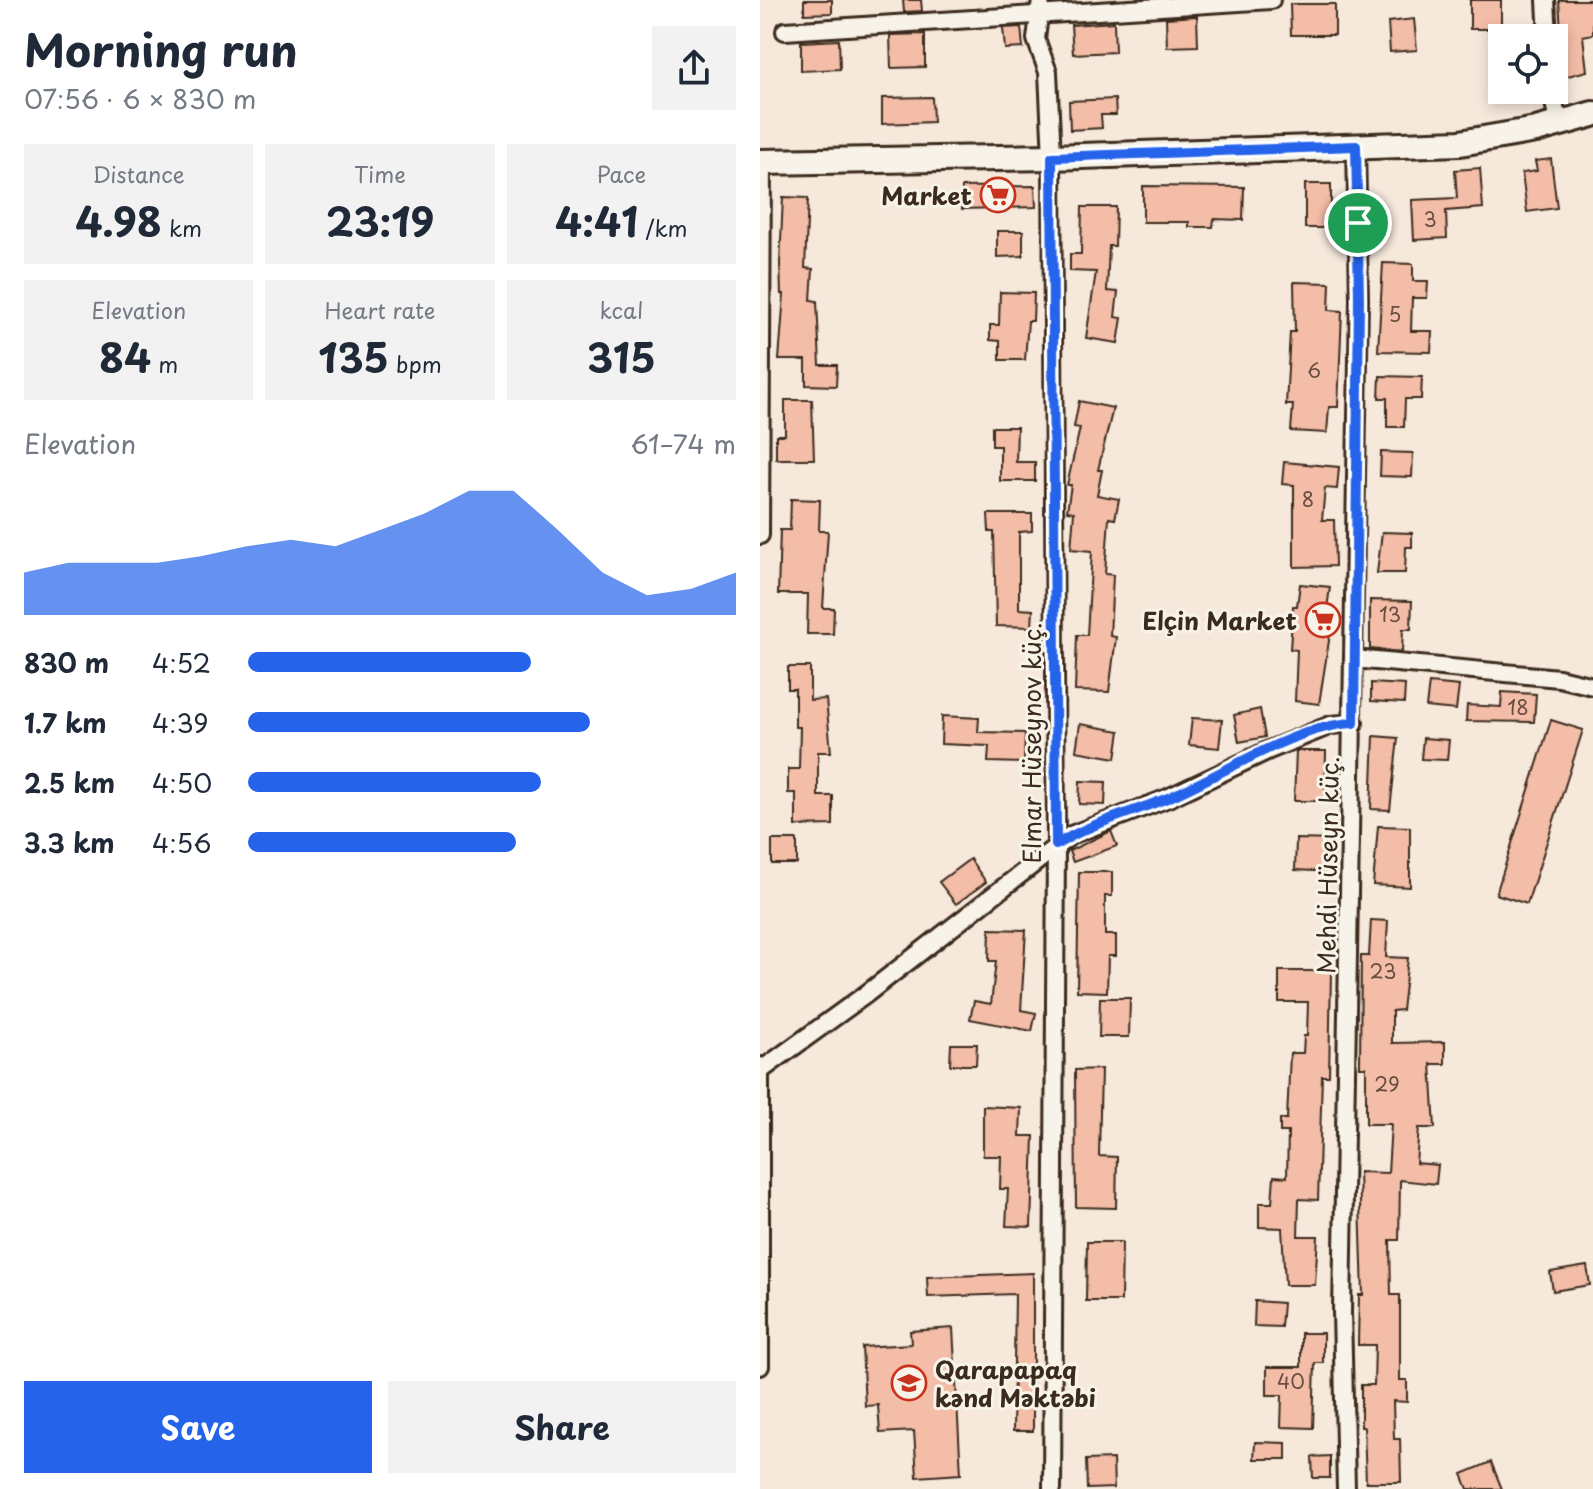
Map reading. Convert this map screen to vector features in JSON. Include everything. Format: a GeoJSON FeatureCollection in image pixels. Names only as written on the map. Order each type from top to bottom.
{"type":"FeatureCollection","features":[{"type":"Feature","properties":{"kind":"main road"},"geometry":{"type":"LineString","coordinates":[[761,162],[1052,157],[1483,140],[1593,114]]}},
{"type":"Feature","properties":{"kind":"street"},"geometry":{"type":"LineString","coordinates":[[785,31],[1039,8],[1271,0]]}},
{"type":"Feature","properties":{"kind":"street"},"geometry":{"type":"LineString","coordinates":[[1546,0],[1547,24]]}},
{"type":"Feature","properties":{"kind":"street","name":"Elmar Hüseynov küç."},"geometry":{"type":"LineString","coordinates":[[1039,8],[1036,39],[1050,84],[1052,157],[1056,845],[1052,1489]]}},
{"type":"Feature","properties":{"kind":"street"},"geometry":{"type":"LineString","coordinates":[[1554,104],[1559,124]]}},
{"type":"Feature","properties":{"kind":"street","name":"Mehdi Hüseyn küç."},"geometry":{"type":"LineString","coordinates":[[1346,1489],[1342,1312],[1354,723],[1359,299],[1356,146]]}},
{"type":"Feature","properties":{"kind":"street"},"geometry":{"type":"LineString","coordinates":[[760,535],[761,162]]}},
{"type":"Feature","properties":{"kind":"street"},"geometry":{"type":"LineString","coordinates":[[1354,659],[1559,678],[1593,686]]}},
{"type":"Feature","properties":{"kind":"street"},"geometry":{"type":"LineString","coordinates":[[760,1366],[760,1069],[865,995],[1056,845],[1084,829],[1168,798],[1269,750],[1331,725],[1354,723]]}},
{"type":"Feature","properties":{"kind":"building"},"geometry":{"type":"Polygon","coordinates":[[[804,0],[832,0],[832,13],[804,14],[804,0]]]}},
{"type":"Feature","properties":{"kind":"building"},"geometry":{"type":"Polygon","coordinates":[[[903,0],[921,0],[922,11],[904,12],[903,0]]]}},
{"type":"Feature","properties":{"kind":"building"},"geometry":{"type":"Polygon","coordinates":[[[1470,0],[1501,0],[1501,24],[1488,24],[1488,29],[1470,29],[1470,0]]]}},
{"type":"Feature","properties":{"kind":"building"},"geometry":{"type":"Polygon","coordinates":[[[1559,0],[1593,0],[1593,34],[1583,36],[1587,71],[1568,76],[1568,24],[1561,24],[1559,0]]]}},
{"type":"Feature","properties":{"kind":"building"},"geometry":{"type":"Polygon","coordinates":[[[1290,4],[1335,4],[1335,35],[1291,35],[1290,4]]]}},
{"type":"Feature","properties":{"kind":"building"},"geometry":{"type":"Polygon","coordinates":[[[1197,16],[1198,46],[1167,47],[1166,18],[1197,16]]]}},
{"type":"Feature","properties":{"kind":"building"},"geometry":{"type":"Polygon","coordinates":[[[1414,19],[1417,50],[1390,52],[1388,22],[1414,19]]]}},
{"type":"Feature","properties":{"kind":"building"},"geometry":{"type":"Polygon","coordinates":[[[1114,22],[1115,52],[1073,54],[1071,25],[1114,22]]]}},
{"type":"Feature","properties":{"kind":"building"},"geometry":{"type":"Polygon","coordinates":[[[1021,27],[1023,48],[1005,49],[1003,28],[1021,27]]]}},
{"type":"Feature","properties":{"kind":"building"},"geometry":{"type":"Polygon","coordinates":[[[925,34],[925,67],[891,68],[890,35],[925,34]]]}},
{"type":"Feature","properties":{"kind":"building"},"geometry":{"type":"Polygon","coordinates":[[[839,40],[840,69],[801,71],[801,42],[839,40]]]}},
{"type":"Feature","properties":{"kind":"building"},"geometry":{"type":"Polygon","coordinates":[[[932,97],[933,122],[882,124],[882,98],[932,97]]]}},
{"type":"Feature","properties":{"kind":"building"},"geometry":{"type":"Polygon","coordinates":[[[1115,99],[1116,115],[1101,115],[1102,128],[1070,130],[1069,101],[1115,99]]]}},
{"type":"Feature","properties":{"kind":"building"},"geometry":{"type":"Polygon","coordinates":[[[1551,159],[1557,208],[1527,212],[1522,173],[1537,171],[1535,161],[1551,159]]]}},
{"type":"Feature","properties":{"kind":"building"},"geometry":{"type":"Polygon","coordinates":[[[1480,168],[1483,208],[1446,211],[1447,238],[1414,240],[1412,200],[1457,198],[1455,170],[1480,168]]]}},
{"type":"Feature","properties":{"kind":"building"},"geometry":{"type":"Polygon","coordinates":[[[1305,184],[1331,184],[1331,228],[1305,228],[1305,184]]]}},
{"type":"Feature","properties":{"kind":"building"},"geometry":{"type":"Polygon","coordinates":[[[1035,186],[1036,207],[962,209],[962,187],[1035,186]]]}},
{"type":"Feature","properties":{"kind":"building"},"geometry":{"type":"Polygon","coordinates":[[[1143,186],[1244,187],[1243,220],[1214,219],[1213,227],[1189,227],[1189,222],[1143,222],[1143,186]]]}},
{"type":"Feature","properties":{"kind":"building"},"geometry":{"type":"Polygon","coordinates":[[[783,197],[808,198],[805,268],[813,269],[811,300],[817,301],[820,365],[837,365],[836,386],[806,385],[806,360],[779,360],[784,294],[781,294],[780,263],[783,197]]]}},
{"type":"Feature","properties":{"kind":"building"},"geometry":{"type":"Polygon","coordinates":[[[1082,207],[1116,207],[1115,246],[1109,246],[1107,291],[1118,292],[1115,317],[1122,318],[1118,343],[1086,338],[1096,272],[1070,271],[1070,254],[1081,254],[1082,207]]]}},
{"type":"Feature","properties":{"kind":"building"},"geometry":{"type":"Polygon","coordinates":[[[997,231],[1023,231],[1023,256],[997,257],[997,231]]]}},
{"type":"Feature","properties":{"kind":"building"},"geometry":{"type":"Polygon","coordinates":[[[1383,263],[1413,264],[1413,281],[1428,281],[1427,298],[1412,298],[1411,331],[1432,331],[1431,352],[1378,351],[1383,263]]]}},
{"type":"Feature","properties":{"kind":"building"},"geometry":{"type":"Polygon","coordinates":[[[1294,282],[1330,283],[1329,310],[1342,311],[1338,407],[1329,407],[1327,433],[1291,431],[1293,405],[1286,405],[1290,332],[1295,332],[1294,282]]]}},
{"type":"Feature","properties":{"kind":"building"},"geometry":{"type":"Polygon","coordinates":[[[1000,292],[1034,293],[1033,321],[1028,321],[1025,360],[1000,360],[1000,341],[990,340],[990,325],[999,325],[1000,292]]]}},
{"type":"Feature","properties":{"kind":"building"},"geometry":{"type":"Polygon","coordinates":[[[1380,376],[1422,377],[1421,399],[1405,399],[1404,427],[1387,427],[1387,398],[1379,398],[1380,376]]]}},
{"type":"Feature","properties":{"kind":"building"},"geometry":{"type":"Polygon","coordinates":[[[785,400],[812,400],[814,459],[776,459],[776,435],[785,435],[785,400]]]}},
{"type":"Feature","properties":{"kind":"building"},"geometry":{"type":"Polygon","coordinates":[[[1079,401],[1113,408],[1098,470],[1102,470],[1097,495],[1119,499],[1115,519],[1109,518],[1105,574],[1113,575],[1110,636],[1116,637],[1109,692],[1075,691],[1077,635],[1087,635],[1092,551],[1071,549],[1074,512],[1067,511],[1071,485],[1067,485],[1080,428],[1074,427],[1079,401]]]}},
{"type":"Feature","properties":{"kind":"building"},"geometry":{"type":"Polygon","coordinates":[[[992,427],[1017,427],[1016,462],[1035,462],[1035,481],[1000,481],[1000,446],[992,446],[992,427]]]}},
{"type":"Feature","properties":{"kind":"building"},"geometry":{"type":"Polygon","coordinates":[[[1381,452],[1413,453],[1412,477],[1380,476],[1381,452]]]}},
{"type":"Feature","properties":{"kind":"building"},"geometry":{"type":"Polygon","coordinates":[[[1284,462],[1339,467],[1337,489],[1325,488],[1322,520],[1334,520],[1335,566],[1294,567],[1294,485],[1282,484],[1284,462]]]}},
{"type":"Feature","properties":{"kind":"building"},"geometry":{"type":"Polygon","coordinates":[[[791,499],[820,500],[819,531],[828,531],[823,608],[834,608],[833,634],[807,634],[808,594],[778,594],[780,530],[790,530],[791,499]]]}},
{"type":"Feature","properties":{"kind":"building"},"geometry":{"type":"Polygon","coordinates":[[[988,514],[1032,514],[1032,531],[1019,532],[1019,609],[1033,610],[1032,627],[996,626],[994,532],[989,532],[988,514]]]}},
{"type":"Feature","properties":{"kind":"building"},"geometry":{"type":"Polygon","coordinates":[[[1382,532],[1412,533],[1412,547],[1406,547],[1405,573],[1377,573],[1382,532]]]}},
{"type":"Feature","properties":{"kind":"building"},"geometry":{"type":"Polygon","coordinates":[[[1300,584],[1330,587],[1327,609],[1332,609],[1331,628],[1319,704],[1295,701],[1297,650],[1290,649],[1293,606],[1297,606],[1300,584]]]}},
{"type":"Feature","properties":{"kind":"building"},"geometry":{"type":"Polygon","coordinates":[[[1370,600],[1412,601],[1411,629],[1403,629],[1402,652],[1370,649],[1370,600]]]}},
{"type":"Feature","properties":{"kind":"building"},"geometry":{"type":"Polygon","coordinates":[[[788,667],[810,667],[810,700],[826,699],[831,752],[818,752],[818,796],[833,796],[833,825],[796,826],[796,793],[788,793],[788,769],[799,769],[800,727],[795,727],[795,689],[788,689],[788,667]]]}},
{"type":"Feature","properties":{"kind":"building"},"geometry":{"type":"Polygon","coordinates":[[[1371,683],[1405,685],[1404,703],[1371,701],[1371,683]]]}},
{"type":"Feature","properties":{"kind":"building"},"geometry":{"type":"Polygon","coordinates":[[[1429,683],[1459,686],[1456,710],[1426,707],[1429,683]]]}},
{"type":"Feature","properties":{"kind":"building"},"geometry":{"type":"Polygon","coordinates":[[[1502,692],[1536,694],[1534,722],[1466,721],[1467,705],[1501,707],[1502,692]]]}},
{"type":"Feature","properties":{"kind":"building"},"geometry":{"type":"Polygon","coordinates":[[[1260,709],[1265,737],[1239,742],[1234,715],[1260,709]]]}},
{"type":"Feature","properties":{"kind":"building"},"geometry":{"type":"Polygon","coordinates":[[[942,716],[979,718],[978,732],[1025,733],[1024,763],[988,762],[989,746],[941,744],[942,716]]]}},
{"type":"Feature","properties":{"kind":"building"},"geometry":{"type":"Polygon","coordinates":[[[1192,718],[1222,720],[1219,748],[1189,745],[1192,718]]]}},
{"type":"Feature","properties":{"kind":"building"},"geometry":{"type":"Polygon","coordinates":[[[1551,720],[1583,730],[1527,904],[1496,894],[1551,720]]]}},
{"type":"Feature","properties":{"kind":"building"},"geometry":{"type":"Polygon","coordinates":[[[1080,724],[1120,731],[1116,758],[1076,751],[1080,724]]]}},
{"type":"Feature","properties":{"kind":"building"},"geometry":{"type":"Polygon","coordinates":[[[1374,736],[1398,738],[1390,810],[1371,809],[1374,736]]]}},
{"type":"Feature","properties":{"kind":"building"},"geometry":{"type":"Polygon","coordinates":[[[1423,738],[1449,740],[1447,760],[1421,759],[1423,738]]]}},
{"type":"Feature","properties":{"kind":"building"},"geometry":{"type":"Polygon","coordinates":[[[1296,751],[1326,751],[1325,801],[1294,801],[1296,751]]]}},
{"type":"Feature","properties":{"kind":"building"},"geometry":{"type":"Polygon","coordinates":[[[1080,781],[1106,782],[1105,805],[1079,804],[1080,781]]]}},
{"type":"Feature","properties":{"kind":"building"},"geometry":{"type":"Polygon","coordinates":[[[1378,826],[1410,827],[1410,887],[1373,885],[1378,826]]]}},
{"type":"Feature","properties":{"kind":"building"},"geometry":{"type":"Polygon","coordinates":[[[1111,831],[1117,846],[1073,862],[1069,851],[1111,831]]]}},
{"type":"Feature","properties":{"kind":"building"},"geometry":{"type":"Polygon","coordinates":[[[1296,839],[1334,840],[1333,872],[1295,870],[1296,839]]]}},
{"type":"Feature","properties":{"kind":"building"},"geometry":{"type":"Polygon","coordinates":[[[772,840],[797,840],[797,864],[772,864],[772,840]]]}},
{"type":"Feature","properties":{"kind":"building"},"geometry":{"type":"Polygon","coordinates":[[[970,859],[986,882],[956,904],[939,882],[970,859]]]}},
{"type":"Feature","properties":{"kind":"building"},"geometry":{"type":"Polygon","coordinates":[[[1079,872],[1112,872],[1112,896],[1105,896],[1105,935],[1116,935],[1116,956],[1108,956],[1107,992],[1077,991],[1079,872]]]}},
{"type":"Feature","properties":{"kind":"building"},"geometry":{"type":"Polygon","coordinates":[[[1371,920],[1388,921],[1386,957],[1408,958],[1402,1010],[1392,1011],[1392,1043],[1445,1042],[1445,1064],[1431,1064],[1435,1128],[1419,1128],[1416,1163],[1438,1165],[1436,1184],[1400,1180],[1399,1240],[1390,1240],[1391,1295],[1400,1295],[1400,1380],[1407,1380],[1407,1402],[1393,1401],[1394,1439],[1400,1439],[1401,1482],[1366,1482],[1364,1427],[1361,1427],[1361,1385],[1374,1385],[1375,1345],[1358,1345],[1359,1295],[1363,1295],[1359,1172],[1388,1173],[1391,1124],[1366,1124],[1366,1067],[1360,1067],[1361,956],[1369,956],[1371,920]]]}},
{"type":"Feature","properties":{"kind":"building"},"geometry":{"type":"Polygon","coordinates":[[[990,929],[1026,930],[1021,1010],[1036,1013],[1032,1031],[970,1019],[974,1001],[991,1004],[996,961],[989,961],[990,929]]]}},
{"type":"Feature","properties":{"kind":"building"},"geometry":{"type":"Polygon","coordinates":[[[1279,971],[1331,971],[1329,1076],[1322,1076],[1318,1200],[1299,1199],[1298,1236],[1318,1236],[1315,1285],[1285,1285],[1282,1228],[1259,1227],[1259,1203],[1272,1203],[1274,1176],[1287,1177],[1288,1132],[1280,1132],[1280,1119],[1287,1119],[1290,1053],[1303,1053],[1304,1036],[1307,1036],[1308,1002],[1279,1002],[1279,971]]]}},
{"type":"Feature","properties":{"kind":"building"},"geometry":{"type":"Polygon","coordinates":[[[1100,998],[1130,998],[1129,1037],[1099,1037],[1100,998]]]}},
{"type":"Feature","properties":{"kind":"building"},"geometry":{"type":"Polygon","coordinates":[[[951,1044],[977,1044],[976,1065],[950,1065],[951,1044]]]}},
{"type":"Feature","properties":{"kind":"building"},"geometry":{"type":"Polygon","coordinates":[[[1101,1069],[1099,1156],[1117,1157],[1116,1208],[1076,1207],[1075,1070],[1101,1069]]]}},
{"type":"Feature","properties":{"kind":"building"},"geometry":{"type":"Polygon","coordinates":[[[983,1106],[1021,1108],[1020,1136],[1034,1136],[1031,1227],[1006,1226],[1008,1189],[1000,1189],[1001,1156],[983,1156],[983,1106]]]}},
{"type":"Feature","properties":{"kind":"building"},"geometry":{"type":"Polygon","coordinates":[[[1087,1242],[1122,1242],[1121,1301],[1086,1301],[1087,1242]]]}},
{"type":"Feature","properties":{"kind":"building"},"geometry":{"type":"Polygon","coordinates":[[[1587,1266],[1590,1285],[1553,1291],[1550,1272],[1587,1266]]]}},
{"type":"Feature","properties":{"kind":"building"},"geometry":{"type":"Polygon","coordinates":[[[1033,1273],[1033,1431],[1013,1431],[1015,1294],[928,1297],[927,1277],[1033,1273]]]}},
{"type":"Feature","properties":{"kind":"building"},"geometry":{"type":"Polygon","coordinates":[[[1255,1301],[1283,1303],[1281,1327],[1254,1326],[1255,1301]]]}},
{"type":"Feature","properties":{"kind":"building"},"geometry":{"type":"Polygon","coordinates":[[[953,1328],[961,1474],[917,1477],[914,1431],[880,1433],[878,1405],[865,1406],[862,1347],[911,1344],[910,1331],[953,1328]]]}},
{"type":"Feature","properties":{"kind":"building"},"geometry":{"type":"Polygon","coordinates":[[[1301,1333],[1323,1333],[1323,1363],[1315,1363],[1313,1428],[1281,1427],[1282,1395],[1267,1395],[1267,1367],[1301,1367],[1301,1333]]]}},
{"type":"Feature","properties":{"kind":"building"},"geometry":{"type":"Polygon","coordinates":[[[1255,1442],[1286,1443],[1286,1459],[1254,1459],[1255,1442]]]}},
{"type":"Feature","properties":{"kind":"building"},"geometry":{"type":"Polygon","coordinates":[[[1330,1456],[1330,1478],[1313,1478],[1312,1457],[1330,1456]]]}},
{"type":"Feature","properties":{"kind":"building"},"geometry":{"type":"Polygon","coordinates":[[[1113,1459],[1114,1488],[1087,1489],[1086,1460],[1113,1459]]]}},
{"type":"Feature","properties":{"kind":"building"},"geometry":{"type":"Polygon","coordinates":[[[1491,1462],[1502,1489],[1468,1489],[1462,1474],[1491,1462]]]}},
{"type":"Feature","properties":{"kind":"place","name":"Market"},"geometry":{"type":"Point","coordinates":[998,195]}},
{"type":"Feature","properties":{"kind":"place","name":"Elçin Market"},"geometry":{"type":"Point","coordinates":[1323,620]}},
{"type":"Feature","properties":{"kind":"place","name":"Qarapapaq kənd Məktəbi"},"geometry":{"type":"Point","coordinates":[909,1383]}},
{"type":"Feature","properties":{"kind":"route"},"geometry":{"type":"LineString","coordinates":[[1356,146],[1358,223],[1354,723],[1331,725],[1269,750],[1168,798],[1084,829],[1056,845],[1052,157],[1356,146]]}}]}
